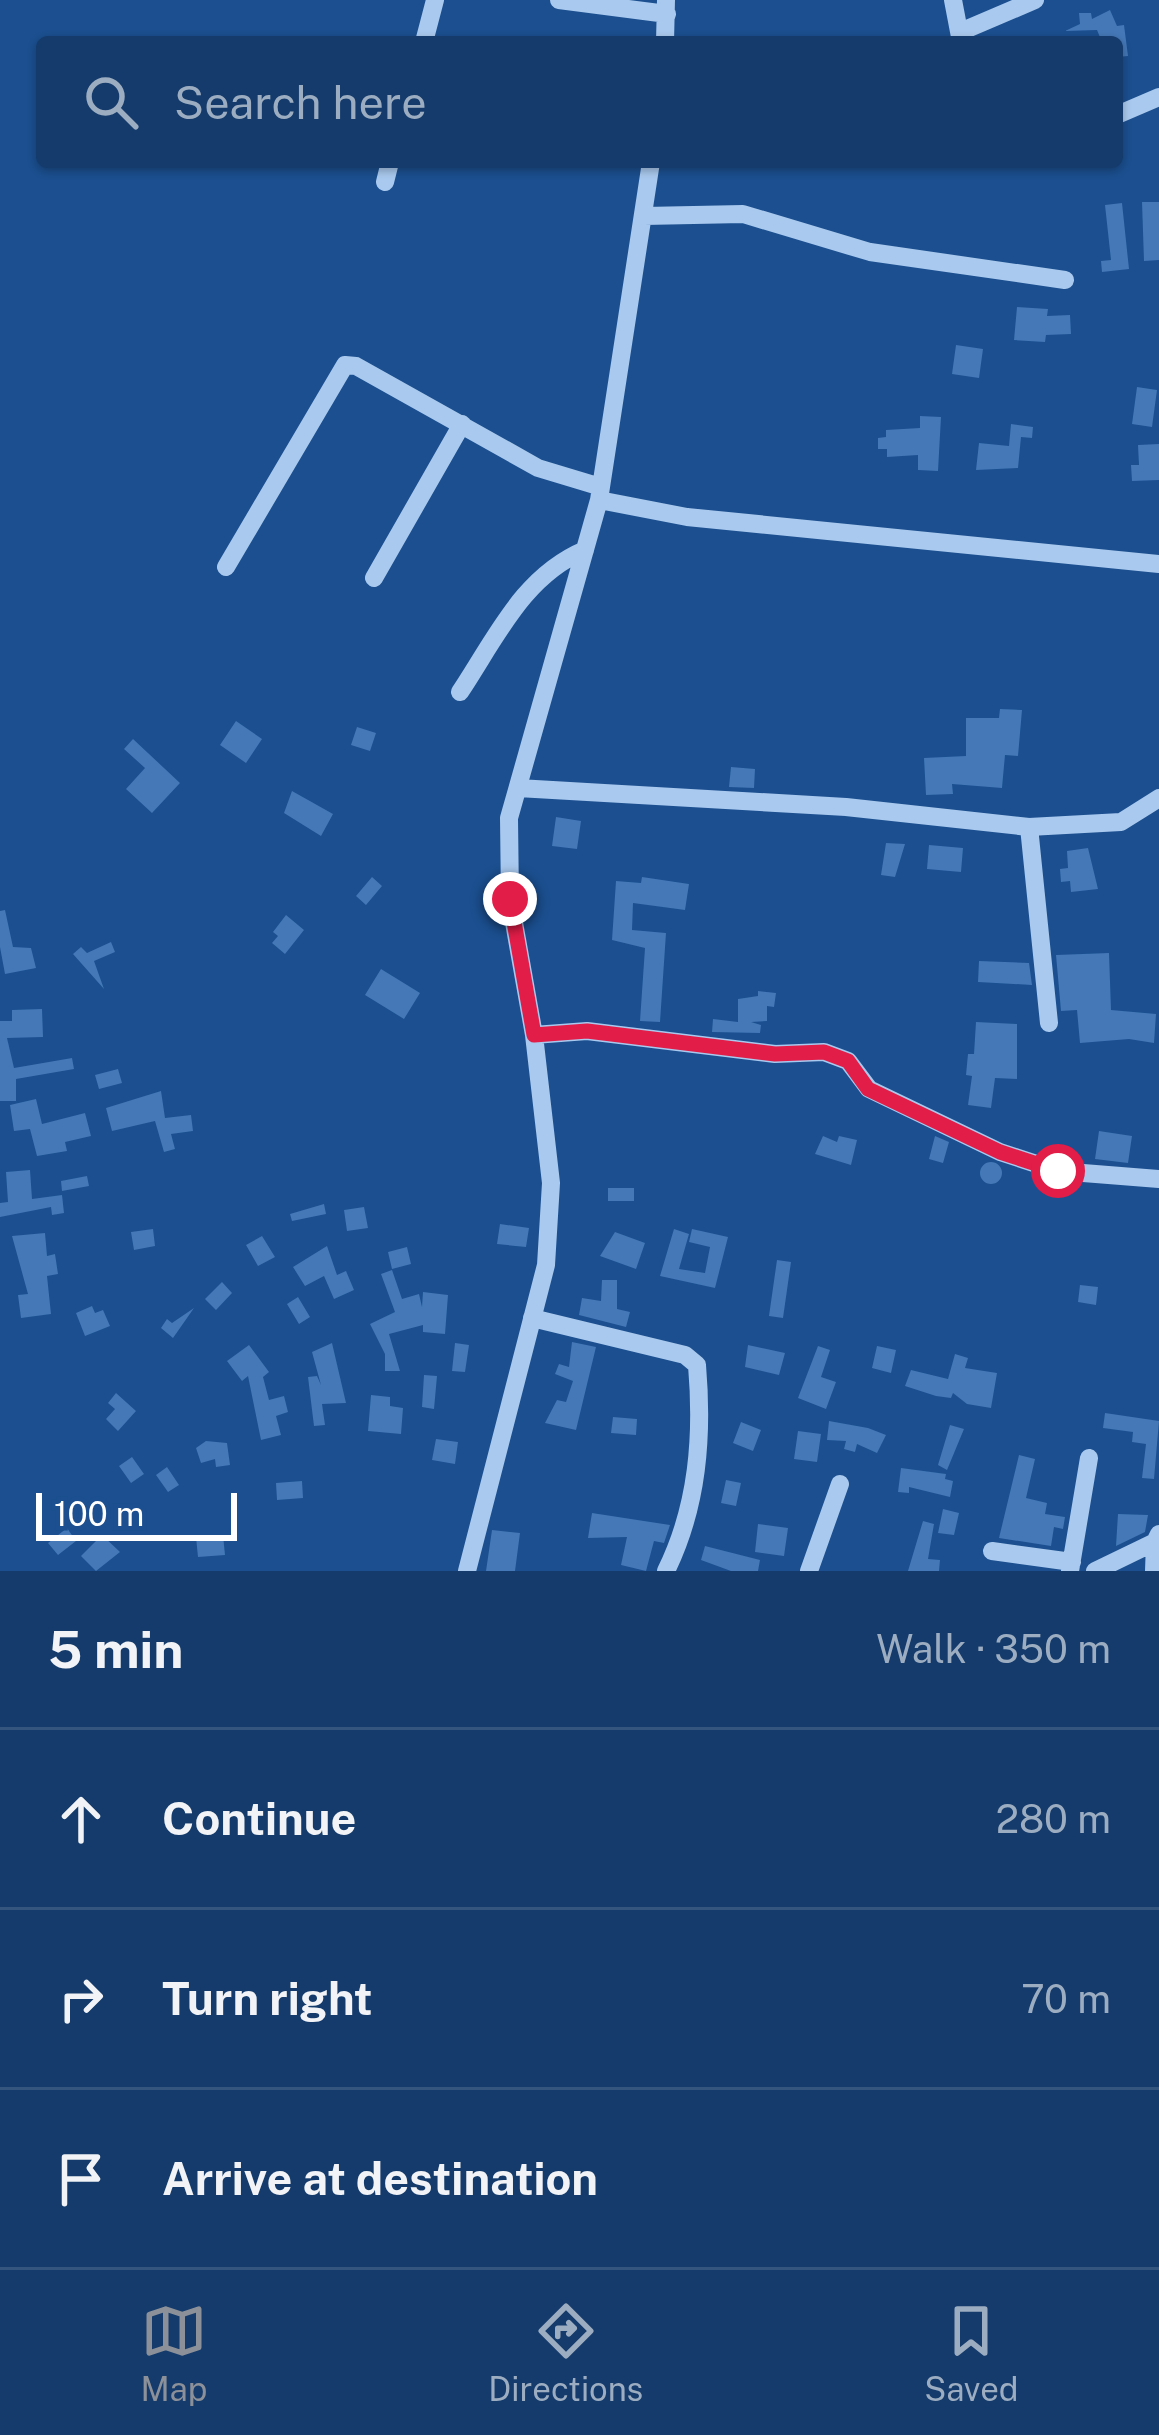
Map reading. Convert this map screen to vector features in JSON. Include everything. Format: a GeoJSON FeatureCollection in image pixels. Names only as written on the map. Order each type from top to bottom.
{"type":"FeatureCollection","features":[{"type":"Feature","properties":{"kind":"street"},"geometry":{"type":"LineString","coordinates":[[426,36],[435,0]]}},
{"type":"Feature","properties":{"kind":"street"},"geometry":{"type":"LineString","coordinates":[[560,0],[666,7]]}},
{"type":"Feature","properties":{"kind":"street"},"geometry":{"type":"LineString","coordinates":[[953,0],[961,36]]}},
{"type":"Feature","properties":{"kind":"street"},"geometry":{"type":"LineString","coordinates":[[963,36],[1035,0]]}},
{"type":"Feature","properties":{"kind":"street"},"geometry":{"type":"LineString","coordinates":[[1123,112],[1159,97]]}},
{"type":"Feature","properties":{"kind":"street"},"geometry":{"type":"LineString","coordinates":[[467,1571],[546,1265],[551,1183],[534,1035],[510,899],[509,818],[600,493],[650,168]]}},
{"type":"Feature","properties":{"kind":"street"},"geometry":{"type":"LineString","coordinates":[[644,216],[743,214],[870,252],[1065,280]]}},
{"type":"Feature","properties":{"kind":"street"},"geometry":{"type":"LineString","coordinates":[[226,567],[345,365],[538,467],[600,493],[687,517],[1159,564]]}},
{"type":"Feature","properties":{"kind":"street"},"geometry":{"type":"LineString","coordinates":[[374,578],[462,424]]}},
{"type":"Feature","properties":{"kind":"street"},"geometry":{"type":"LineString","coordinates":[[460,692],[529,587],[552,564],[585,550]]}},
{"type":"Feature","properties":{"kind":"street"},"geometry":{"type":"LineString","coordinates":[[518,788],[846,808],[1029,827],[1121,822],[1159,798]]}},
{"type":"Feature","properties":{"kind":"street"},"geometry":{"type":"LineString","coordinates":[[1029,827],[1048,1023]]}},
{"type":"Feature","properties":{"kind":"street"},"geometry":{"type":"LineString","coordinates":[[534,1035],[587,1031],[775,1054],[824,1052],[848,1061],[868,1089],[1000,1152],[1058,1171],[1159,1179]]}},
{"type":"Feature","properties":{"kind":"street"},"geometry":{"type":"LineString","coordinates":[[532,1318],[685,1355],[697,1364],[700,1438],[693,1489],[686,1523],[666,1571]]}},
{"type":"Feature","properties":{"kind":"street"},"geometry":{"type":"LineString","coordinates":[[992,1552],[1071,1566],[1089,1458]]}},
{"type":"Feature","properties":{"kind":"street"},"geometry":{"type":"LineString","coordinates":[[808,1571],[840,1484]]}},
{"type":"Feature","properties":{"kind":"street"},"geometry":{"type":"LineString","coordinates":[[1095,1571],[1157,1538]]}},
{"type":"Feature","properties":{"kind":"street"},"geometry":{"type":"LineString","coordinates":[[1154,1571],[1157,1538]]}},
{"type":"Feature","properties":{"kind":"building"},"geometry":{"type":"Polygon","coordinates":[[[1110,10],[1117,26],[1124,25],[1128,56],[1123,56],[1123,36],[1100,36],[1097,30],[1065,31],[1080,24],[1079,13],[1091,13],[1092,19],[1110,10]]]}},
{"type":"Feature","properties":{"kind":"building"},"geometry":{"type":"Polygon","coordinates":[[[1142,202],[1159,202],[1159,260],[1144,261],[1142,202]]]}},
{"type":"Feature","properties":{"kind":"building"},"geometry":{"type":"Polygon","coordinates":[[[1122,203],[1129,269],[1102,272],[1101,261],[1111,260],[1105,205],[1122,203]]]}},
{"type":"Feature","properties":{"kind":"building"},"geometry":{"type":"Polygon","coordinates":[[[1017,307],[1048,309],[1047,316],[1070,315],[1071,334],[1046,335],[1045,342],[1014,340],[1017,307]]]}},
{"type":"Feature","properties":{"kind":"building"},"geometry":{"type":"Polygon","coordinates":[[[956,345],[983,349],[979,378],[952,374],[956,345]]]}},
{"type":"Feature","properties":{"kind":"building"},"geometry":{"type":"Polygon","coordinates":[[[1137,387],[1157,390],[1152,427],[1132,424],[1137,387]]]}},
{"type":"Feature","properties":{"kind":"building"},"geometry":{"type":"Polygon","coordinates":[[[920,416],[941,417],[938,471],[918,470],[918,455],[887,457],[887,449],[878,449],[878,438],[886,437],[886,430],[920,428],[920,416]]]}},
{"type":"Feature","properties":{"kind":"building"},"geometry":{"type":"Polygon","coordinates":[[[1011,424],[1033,427],[1032,438],[1021,437],[1018,468],[976,470],[979,443],[1009,446],[1011,424]]]}},
{"type":"Feature","properties":{"kind":"building"},"geometry":{"type":"Polygon","coordinates":[[[1159,444],[1159,480],[1132,481],[1131,465],[1139,465],[1138,445],[1159,444]]]}},
{"type":"Feature","properties":{"kind":"building"},"geometry":{"type":"Polygon","coordinates":[[[1000,709],[1022,710],[1018,756],[1005,755],[1002,788],[952,784],[953,794],[926,795],[924,758],[966,756],[966,718],[999,718],[1000,709]]]}},
{"type":"Feature","properties":{"kind":"building"},"geometry":{"type":"Polygon","coordinates":[[[236,721],[262,739],[246,763],[220,745],[236,721]]]}},
{"type":"Feature","properties":{"kind":"building"},"geometry":{"type":"Polygon","coordinates":[[[357,727],[376,733],[370,751],[351,745],[357,727]]]}},
{"type":"Feature","properties":{"kind":"building"},"geometry":{"type":"Polygon","coordinates":[[[133,739],[180,783],[152,813],[126,789],[145,768],[124,749],[133,739]]]}},
{"type":"Feature","properties":{"kind":"building"},"geometry":{"type":"Polygon","coordinates":[[[731,767],[755,769],[754,788],[729,787],[731,767]]]}},
{"type":"Feature","properties":{"kind":"building"},"geometry":{"type":"Polygon","coordinates":[[[292,791],[333,814],[321,836],[284,813],[292,791]]]}},
{"type":"Feature","properties":{"kind":"building"},"geometry":{"type":"Polygon","coordinates":[[[556,817],[581,821],[577,849],[552,846],[556,817]]]}},
{"type":"Feature","properties":{"kind":"building"},"geometry":{"type":"Polygon","coordinates":[[[886,843],[905,844],[895,877],[881,875],[886,843]]]}},
{"type":"Feature","properties":{"kind":"building"},"geometry":{"type":"Polygon","coordinates":[[[929,845],[963,848],[961,872],[927,869],[929,845]]]}},
{"type":"Feature","properties":{"kind":"building"},"geometry":{"type":"Polygon","coordinates":[[[1088,848],[1098,889],[1071,892],[1070,881],[1061,882],[1060,869],[1068,868],[1067,851],[1088,848]]]}},
{"type":"Feature","properties":{"kind":"building"},"geometry":{"type":"Polygon","coordinates":[[[372,877],[382,886],[366,905],[356,896],[372,877]]]}},
{"type":"Feature","properties":{"kind":"building"},"geometry":{"type":"Polygon","coordinates":[[[642,877],[689,884],[685,910],[633,903],[632,930],[666,933],[660,1022],[640,1021],[645,948],[612,940],[616,881],[641,883],[642,877]]]}},
{"type":"Feature","properties":{"kind":"building"},"geometry":{"type":"Polygon","coordinates":[[[5,910],[13,947],[31,948],[36,968],[5,974],[0,911],[5,910]]]}},
{"type":"Feature","properties":{"kind":"building"},"geometry":{"type":"Polygon","coordinates":[[[286,915],[304,930],[285,954],[272,943],[278,936],[273,932],[286,915]]]}},
{"type":"Feature","properties":{"kind":"building"},"geometry":{"type":"Polygon","coordinates":[[[111,942],[115,952],[94,961],[104,989],[73,954],[81,947],[87,953],[111,942]]]}},
{"type":"Feature","properties":{"kind":"building"},"geometry":{"type":"Polygon","coordinates":[[[1109,953],[1111,1010],[1156,1014],[1154,1043],[1129,1039],[1080,1043],[1077,1010],[1061,1011],[1056,955],[1109,953]]]}},
{"type":"Feature","properties":{"kind":"building"},"geometry":{"type":"Polygon","coordinates":[[[979,961],[1029,963],[1032,985],[978,982],[979,961]]]}},
{"type":"Feature","properties":{"kind":"building"},"geometry":{"type":"Polygon","coordinates":[[[381,969],[420,993],[404,1019],[365,995],[381,969]]]}},
{"type":"Feature","properties":{"kind":"building"},"geometry":{"type":"Polygon","coordinates":[[[758,991],[776,993],[774,1007],[767,1006],[767,1021],[751,1022],[761,1025],[760,1033],[712,1032],[713,1019],[738,1022],[738,999],[758,996],[758,991]]]}},
{"type":"Feature","properties":{"kind":"building"},"geometry":{"type":"Polygon","coordinates":[[[42,1009],[43,1037],[7,1038],[14,1068],[72,1058],[74,1069],[16,1079],[16,1101],[0,1101],[0,1021],[12,1021],[12,1010],[42,1009]]]}},
{"type":"Feature","properties":{"kind":"building"},"geometry":{"type":"Polygon","coordinates":[[[976,1022],[1017,1024],[1017,1079],[995,1078],[991,1108],[968,1105],[972,1076],[966,1075],[968,1054],[974,1054],[976,1022]]]}},
{"type":"Feature","properties":{"kind":"building"},"geometry":{"type":"Polygon","coordinates":[[[118,1069],[122,1083],[99,1089],[95,1075],[118,1069]]]}},
{"type":"Feature","properties":{"kind":"building"},"geometry":{"type":"Polygon","coordinates":[[[161,1091],[165,1118],[191,1115],[193,1131],[171,1134],[175,1149],[164,1152],[155,1121],[112,1131],[106,1108],[161,1091]]]}},
{"type":"Feature","properties":{"kind":"building"},"geometry":{"type":"Polygon","coordinates":[[[36,1099],[42,1124],[85,1113],[91,1136],[65,1142],[67,1151],[37,1156],[30,1129],[14,1131],[10,1105],[36,1099]]]}},
{"type":"Feature","properties":{"kind":"building"},"geometry":{"type":"Polygon","coordinates":[[[1099,1131],[1132,1136],[1128,1163],[1095,1159],[1099,1131]]]}},
{"type":"Feature","properties":{"kind":"building"},"geometry":{"type":"Polygon","coordinates":[[[823,1136],[837,1142],[839,1136],[857,1140],[851,1165],[815,1154],[823,1136]]]}},
{"type":"Feature","properties":{"kind":"building"},"geometry":{"type":"Polygon","coordinates":[[[935,1136],[949,1142],[943,1163],[929,1159],[935,1136]]]}},
{"type":"Feature","properties":{"kind":"building"},"geometry":{"type":"Polygon","coordinates":[[[991,1162],[1002,1173],[991,1184],[980,1173],[991,1162]]]}},
{"type":"Feature","properties":{"kind":"building"},"geometry":{"type":"Polygon","coordinates":[[[30,1170],[32,1199],[62,1195],[64,1213],[52,1215],[51,1207],[0,1217],[0,1203],[8,1202],[6,1172],[30,1170]]]}},
{"type":"Feature","properties":{"kind":"building"},"geometry":{"type":"Polygon","coordinates":[[[87,1176],[89,1186],[62,1191],[61,1181],[87,1176]]]}},
{"type":"Feature","properties":{"kind":"building"},"geometry":{"type":"Polygon","coordinates":[[[608,1188],[634,1188],[634,1201],[608,1201],[608,1188]]]}},
{"type":"Feature","properties":{"kind":"building"},"geometry":{"type":"Polygon","coordinates":[[[324,1204],[326,1214],[292,1221],[290,1214],[324,1204]]]}},
{"type":"Feature","properties":{"kind":"building"},"geometry":{"type":"Polygon","coordinates":[[[364,1207],[368,1228],[347,1231],[344,1210],[364,1207]]]}},
{"type":"Feature","properties":{"kind":"building"},"geometry":{"type":"Polygon","coordinates":[[[500,1224],[529,1228],[526,1247],[497,1244],[500,1224]]]}},
{"type":"Feature","properties":{"kind":"building"},"geometry":{"type":"Polygon","coordinates":[[[153,1229],[155,1246],[134,1250],[131,1232],[153,1229]]]}},
{"type":"Feature","properties":{"kind":"building"},"geometry":{"type":"Polygon","coordinates":[[[674,1229],[689,1234],[679,1269],[705,1273],[710,1247],[689,1242],[692,1229],[728,1237],[715,1288],[660,1276],[674,1229]]]}},
{"type":"Feature","properties":{"kind":"building"},"geometry":{"type":"Polygon","coordinates":[[[615,1232],[645,1243],[636,1269],[600,1256],[615,1232]]]}},
{"type":"Feature","properties":{"kind":"building"},"geometry":{"type":"Polygon","coordinates":[[[45,1233],[47,1256],[55,1254],[58,1274],[47,1276],[51,1314],[21,1318],[18,1295],[28,1294],[12,1236],[45,1233]]]}},
{"type":"Feature","properties":{"kind":"building"},"geometry":{"type":"Polygon","coordinates":[[[262,1236],[275,1257],[258,1266],[246,1245],[262,1236]]]}},
{"type":"Feature","properties":{"kind":"building"},"geometry":{"type":"Polygon","coordinates":[[[327,1246],[337,1275],[346,1271],[354,1290],[334,1299],[324,1276],[305,1286],[293,1267],[327,1246]]]}},
{"type":"Feature","properties":{"kind":"building"},"geometry":{"type":"Polygon","coordinates":[[[407,1247],[411,1264],[392,1269],[388,1252],[407,1247]]]}},
{"type":"Feature","properties":{"kind":"building"},"geometry":{"type":"Polygon","coordinates":[[[777,1260],[791,1262],[783,1318],[769,1316],[777,1260]]]}},
{"type":"Feature","properties":{"kind":"building"},"geometry":{"type":"Polygon","coordinates":[[[392,1270],[402,1299],[419,1294],[422,1307],[423,1292],[448,1295],[445,1334],[423,1332],[423,1325],[389,1334],[400,1371],[385,1371],[385,1354],[370,1324],[395,1312],[381,1274],[392,1270]]]}},
{"type":"Feature","properties":{"kind":"building"},"geometry":{"type":"Polygon","coordinates":[[[602,1280],[617,1280],[617,1309],[630,1312],[626,1327],[579,1315],[582,1298],[601,1301],[602,1280]]]}},
{"type":"Feature","properties":{"kind":"building"},"geometry":{"type":"Polygon","coordinates":[[[222,1282],[232,1293],[216,1310],[205,1299],[222,1282]]]}},
{"type":"Feature","properties":{"kind":"building"},"geometry":{"type":"Polygon","coordinates":[[[1080,1285],[1098,1287],[1096,1305],[1078,1302],[1080,1285]]]}},
{"type":"Feature","properties":{"kind":"building"},"geometry":{"type":"Polygon","coordinates":[[[298,1297],[310,1317],[299,1324],[287,1304],[298,1297]]]}},
{"type":"Feature","properties":{"kind":"building"},"geometry":{"type":"Polygon","coordinates":[[[92,1306],[95,1313],[103,1310],[110,1326],[85,1336],[76,1313],[92,1306]]]}},
{"type":"Feature","properties":{"kind":"building"},"geometry":{"type":"Polygon","coordinates":[[[194,1308],[173,1338],[161,1328],[167,1319],[172,1323],[194,1308]]]}},
{"type":"Feature","properties":{"kind":"building"},"geometry":{"type":"Polygon","coordinates":[[[572,1342],[596,1347],[576,1430],[545,1423],[557,1400],[566,1402],[573,1381],[555,1374],[559,1364],[569,1367],[572,1342]]]}},
{"type":"Feature","properties":{"kind":"building"},"geometry":{"type":"Polygon","coordinates":[[[332,1343],[346,1403],[322,1404],[325,1425],[314,1426],[308,1377],[317,1376],[321,1385],[312,1352],[332,1343]]]}},
{"type":"Feature","properties":{"kind":"building"},"geometry":{"type":"Polygon","coordinates":[[[455,1343],[469,1345],[465,1372],[452,1371],[455,1343]]]}},
{"type":"Feature","properties":{"kind":"building"},"geometry":{"type":"Polygon","coordinates":[[[249,1345],[269,1372],[263,1377],[269,1400],[284,1396],[288,1412],[276,1416],[281,1435],[261,1440],[248,1376],[242,1381],[227,1361],[249,1345]]]}},
{"type":"Feature","properties":{"kind":"building"},"geometry":{"type":"Polygon","coordinates":[[[748,1345],[785,1353],[779,1375],[745,1367],[748,1345]]]}},
{"type":"Feature","properties":{"kind":"building"},"geometry":{"type":"Polygon","coordinates":[[[818,1346],[830,1350],[821,1377],[836,1382],[826,1409],[798,1398],[818,1346]]]}},
{"type":"Feature","properties":{"kind":"building"},"geometry":{"type":"Polygon","coordinates":[[[877,1346],[896,1350],[891,1373],[872,1368],[877,1346]]]}},
{"type":"Feature","properties":{"kind":"building"},"geometry":{"type":"Polygon","coordinates":[[[955,1354],[968,1358],[965,1368],[997,1373],[991,1408],[967,1404],[953,1393],[951,1398],[936,1396],[905,1386],[911,1370],[948,1379],[955,1354]]]}},
{"type":"Feature","properties":{"kind":"building"},"geometry":{"type":"Polygon","coordinates":[[[424,1375],[437,1376],[434,1409],[422,1407],[424,1375]]]}},
{"type":"Feature","properties":{"kind":"building"},"geometry":{"type":"Polygon","coordinates":[[[116,1393],[136,1411],[118,1431],[106,1419],[115,1409],[108,1403],[116,1393]]]}},
{"type":"Feature","properties":{"kind":"building"},"geometry":{"type":"Polygon","coordinates":[[[371,1395],[390,1397],[390,1406],[403,1408],[401,1434],[368,1431],[371,1395]]]}},
{"type":"Feature","properties":{"kind":"building"},"geometry":{"type":"Polygon","coordinates":[[[1105,1413],[1159,1421],[1154,1479],[1142,1478],[1146,1444],[1132,1442],[1133,1432],[1103,1428],[1105,1413]]]}},
{"type":"Feature","properties":{"kind":"building"},"geometry":{"type":"Polygon","coordinates":[[[613,1417],[637,1419],[636,1435],[611,1433],[613,1417]]]}},
{"type":"Feature","properties":{"kind":"building"},"geometry":{"type":"Polygon","coordinates":[[[829,1421],[886,1435],[877,1453],[857,1444],[855,1452],[844,1449],[846,1441],[827,1440],[829,1421]]]}},
{"type":"Feature","properties":{"kind":"building"},"geometry":{"type":"Polygon","coordinates":[[[741,1422],[761,1430],[753,1451],[733,1443],[741,1422]]]}},
{"type":"Feature","properties":{"kind":"building"},"geometry":{"type":"Polygon","coordinates":[[[950,1425],[964,1429],[947,1470],[938,1465],[950,1425]]]}},
{"type":"Feature","properties":{"kind":"building"},"geometry":{"type":"Polygon","coordinates":[[[798,1431],[821,1434],[817,1462],[794,1459],[798,1431]]]}},
{"type":"Feature","properties":{"kind":"building"},"geometry":{"type":"Polygon","coordinates":[[[436,1439],[458,1442],[455,1464],[432,1460],[436,1439]]]}},
{"type":"Feature","properties":{"kind":"building"},"geometry":{"type":"Polygon","coordinates":[[[206,1441],[227,1443],[230,1465],[216,1467],[215,1459],[201,1463],[196,1448],[206,1441]]]}},
{"type":"Feature","properties":{"kind":"building"},"geometry":{"type":"Polygon","coordinates":[[[1019,1455],[1035,1459],[1026,1498],[1047,1503],[1045,1514],[1065,1517],[1063,1529],[1054,1527],[1051,1546],[999,1538],[1019,1455]]]}},
{"type":"Feature","properties":{"kind":"building"},"geometry":{"type":"Polygon","coordinates":[[[132,1457],[144,1474],[131,1483],[119,1466],[132,1457]]]}},
{"type":"Feature","properties":{"kind":"building"},"geometry":{"type":"Polygon","coordinates":[[[167,1467],[179,1485],[168,1492],[156,1475],[167,1467]]]}},
{"type":"Feature","properties":{"kind":"building"},"geometry":{"type":"Polygon","coordinates":[[[901,1468],[946,1474],[945,1479],[953,1481],[950,1497],[909,1487],[909,1493],[898,1492],[901,1468]]]}},
{"type":"Feature","properties":{"kind":"building"},"geometry":{"type":"Polygon","coordinates":[[[726,1480],[741,1483],[736,1506],[721,1503],[726,1480]]]}},
{"type":"Feature","properties":{"kind":"building"},"geometry":{"type":"Polygon","coordinates":[[[302,1481],[303,1498],[277,1500],[276,1483],[302,1481]]]}},
{"type":"Feature","properties":{"kind":"building"},"geometry":{"type":"Polygon","coordinates":[[[943,1509],[959,1513],[954,1535],[938,1533],[943,1509]]]}},
{"type":"Feature","properties":{"kind":"building"},"geometry":{"type":"Polygon","coordinates":[[[592,1513],[670,1525],[664,1543],[654,1541],[646,1571],[621,1565],[627,1537],[588,1538],[592,1513]]]}},
{"type":"Feature","properties":{"kind":"building"},"geometry":{"type":"Polygon","coordinates":[[[1118,1514],[1148,1515],[1145,1532],[1116,1546],[1118,1514]]]}},
{"type":"Feature","properties":{"kind":"building"},"geometry":{"type":"Polygon","coordinates":[[[923,1521],[934,1524],[928,1559],[940,1560],[939,1571],[908,1571],[923,1521]]]}},
{"type":"Feature","properties":{"kind":"building"},"geometry":{"type":"Polygon","coordinates":[[[758,1524],[788,1528],[784,1556],[755,1552],[758,1524]]]}},
{"type":"Feature","properties":{"kind":"building"},"geometry":{"type":"Polygon","coordinates":[[[67,1528],[76,1541],[58,1555],[48,1543],[67,1528]]]}},
{"type":"Feature","properties":{"kind":"building"},"geometry":{"type":"Polygon","coordinates":[[[492,1530],[520,1533],[515,1571],[486,1571],[492,1530]]]}},
{"type":"Feature","properties":{"kind":"building"},"geometry":{"type":"Polygon","coordinates":[[[102,1535],[120,1552],[96,1571],[81,1556],[102,1535]]]}},
{"type":"Feature","properties":{"kind":"building"},"geometry":{"type":"Polygon","coordinates":[[[223,1535],[225,1555],[198,1557],[196,1537],[223,1535]]]}},
{"type":"Feature","properties":{"kind":"building"},"geometry":{"type":"Polygon","coordinates":[[[705,1546],[760,1560],[758,1571],[731,1571],[701,1560],[705,1546]]]}},
{"type":"Feature","properties":{"kind":"route"},"geometry":{"type":"LineString","coordinates":[[510,899],[534,1035],[587,1031],[775,1054],[824,1052],[848,1061],[868,1089],[1000,1152],[1058,1171]]}}]}
